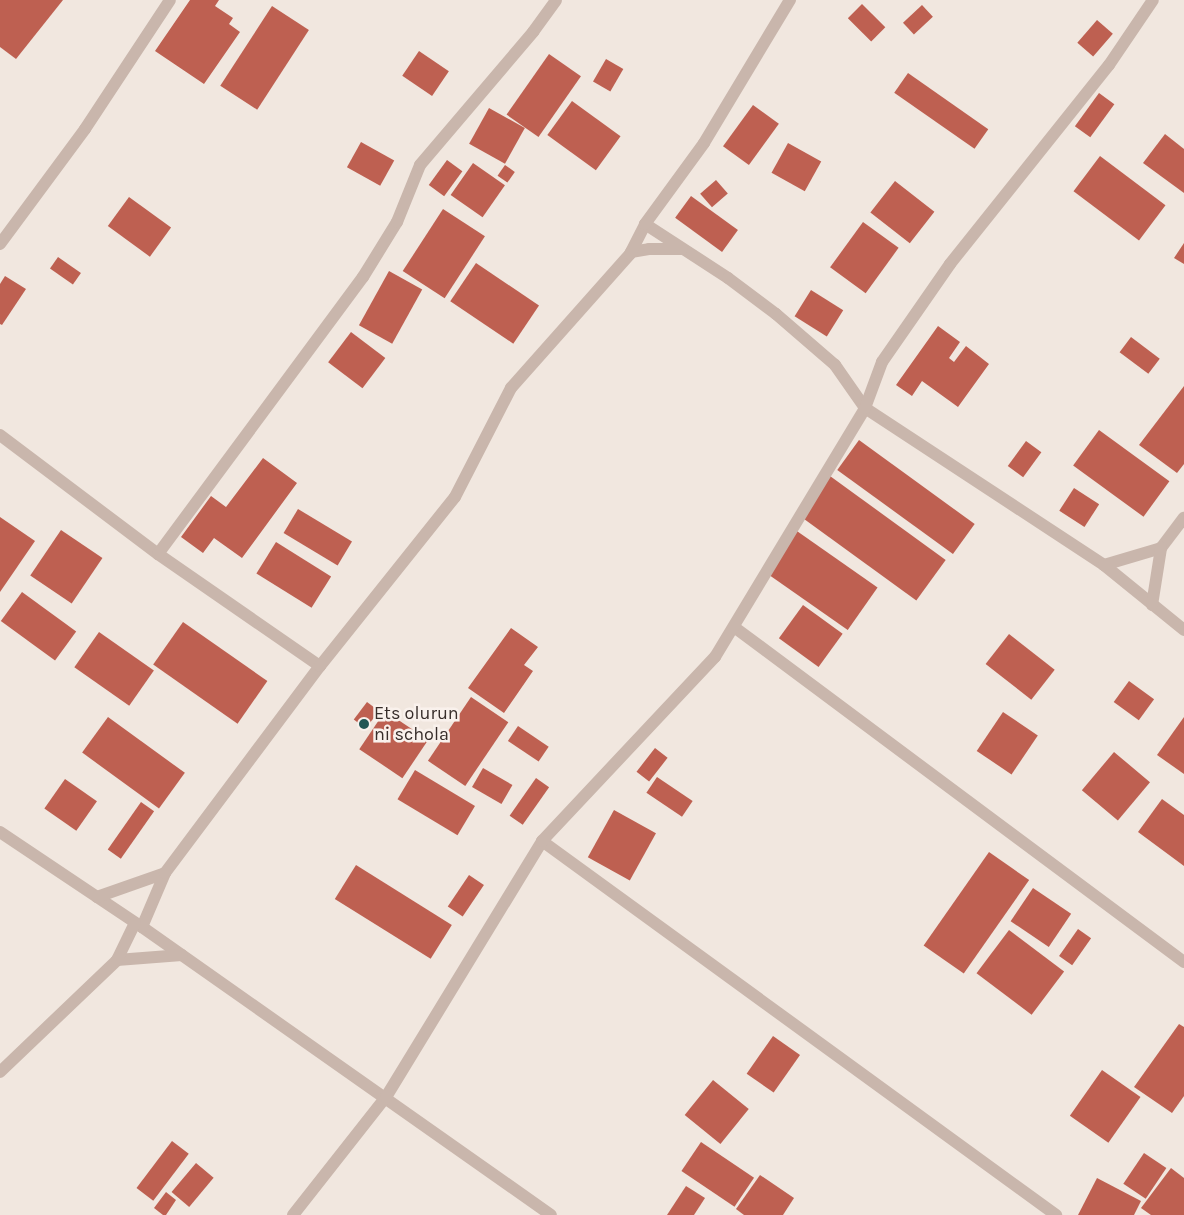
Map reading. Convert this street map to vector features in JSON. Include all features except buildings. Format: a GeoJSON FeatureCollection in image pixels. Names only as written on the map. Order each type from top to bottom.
{"type":"FeatureCollection","features":[{"type":"Feature","properties":{"kind":"street"},"geometry":{"type":"LineString","coordinates":[[0,244],[85,129],[170,0]]}},
{"type":"Feature","properties":{"kind":"street"},"geometry":{"type":"LineString","coordinates":[[158,554],[363,277],[397,222],[420,165],[533,32],[556,0]]}},
{"type":"Feature","properties":{"kind":"street"},"geometry":{"type":"LineString","coordinates":[[0,1072],[117,960],[165,873],[320,666],[456,497],[511,388],[631,252],[645,224],[704,143],[790,0]]}},
{"type":"Feature","properties":{"kind":"street"},"geometry":{"type":"LineString","coordinates":[[294,1215],[386,1098],[542,841],[715,657],[865,408],[882,362],[950,264],[1109,65],[1153,0]]}},
{"type":"Feature","properties":{"kind":"street"},"geometry":{"type":"LineString","coordinates":[[645,224],[776,314],[835,365],[865,408],[1104,565],[1184,630]]}},
{"type":"Feature","properties":{"kind":"street"},"geometry":{"type":"LineString","coordinates":[[631,252],[649,249],[685,250]]}},
{"type":"Feature","properties":{"kind":"street"},"geometry":{"type":"LineString","coordinates":[[0,435],[158,554],[320,666]]}},
{"type":"Feature","properties":{"kind":"street"},"geometry":{"type":"LineString","coordinates":[[1152,605],[1161,548],[1184,518]]}},
{"type":"Feature","properties":{"kind":"street"},"geometry":{"type":"LineString","coordinates":[[1104,565],[1161,548]]}},
{"type":"Feature","properties":{"kind":"street"},"geometry":{"type":"LineString","coordinates":[[734,626],[1184,962]]}},
{"type":"Feature","properties":{"kind":"street"},"geometry":{"type":"LineString","coordinates":[[0,832],[182,955],[551,1215]]}},
{"type":"Feature","properties":{"kind":"street"},"geometry":{"type":"LineString","coordinates":[[542,841],[1056,1215]]}},
{"type":"Feature","properties":{"kind":"street"},"geometry":{"type":"LineString","coordinates":[[97,897],[165,873]]}},
{"type":"Feature","properties":{"kind":"street"},"geometry":{"type":"LineString","coordinates":[[117,960],[182,955]]}},
{"type":"Feature","properties":{"kind":"place","name":"Ets olurun ni schola"},"geometry":{"type":"Point","coordinates":[364,724]}}]}
